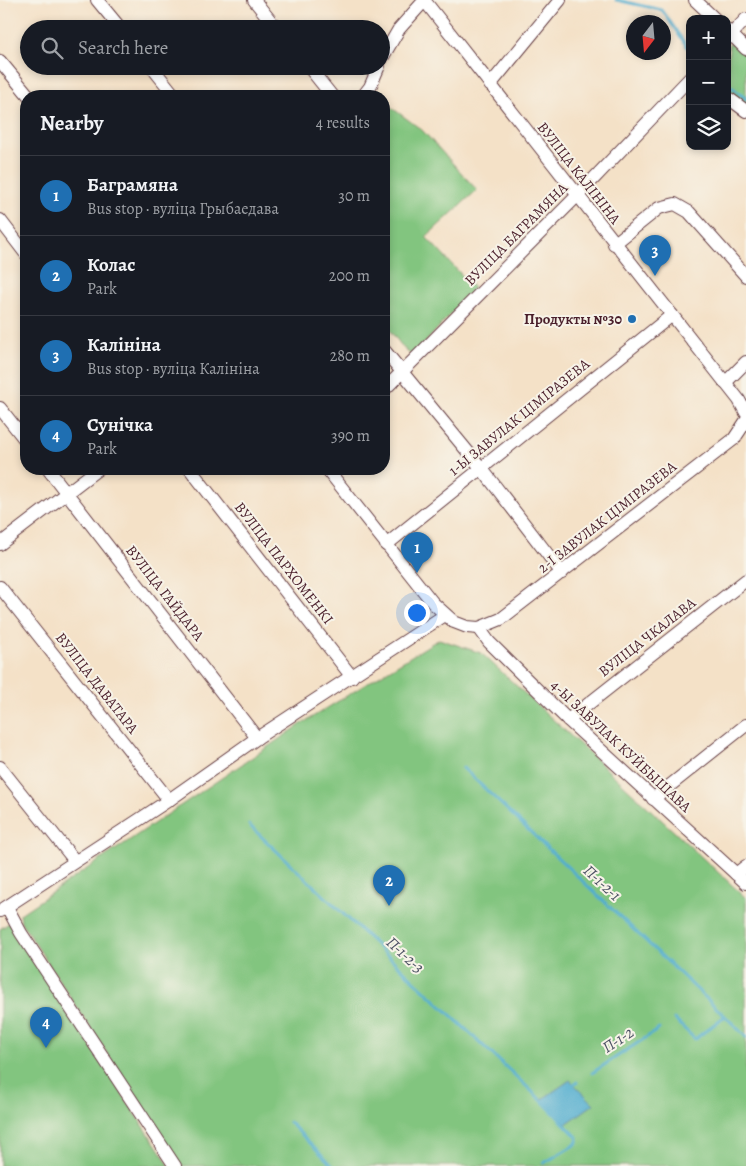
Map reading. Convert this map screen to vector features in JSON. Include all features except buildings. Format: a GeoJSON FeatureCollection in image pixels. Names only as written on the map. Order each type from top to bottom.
{"type":"FeatureCollection","features":[{"type":"Feature","properties":{"kind":"street"},"geometry":{"type":"LineString","coordinates":[[97,0],[113,20]]}},
{"type":"Feature","properties":{"kind":"street"},"geometry":{"type":"LineString","coordinates":[[254,0],[270,20]]}},
{"type":"Feature","properties":{"kind":"street"},"geometry":{"type":"LineString","coordinates":[[390,44],[399,29],[424,0]]}},
{"type":"Feature","properties":{"kind":"street","name":"ВУЛІЦА КАЛІНІНА"},"geometry":{"type":"LineString","coordinates":[[424,0],[746,412]]}},
{"type":"Feature","properties":{"kind":"street"},"geometry":{"type":"LineString","coordinates":[[490,85],[560,0]]}},
{"type":"Feature","properties":{"kind":"street"},"geometry":{"type":"LineString","coordinates":[[696,0],[711,15]]}},
{"type":"Feature","properties":{"kind":"street"},"geometry":{"type":"LineString","coordinates":[[731,32],[746,19]]}},
{"type":"Feature","properties":{"kind":"street"},"geometry":{"type":"LineString","coordinates":[[731,37],[746,49]]}},
{"type":"Feature","properties":{"kind":"street"},"geometry":{"type":"LineString","coordinates":[[0,61],[24,90]]}},
{"type":"Feature","properties":{"kind":"street"},"geometry":{"type":"LineString","coordinates":[[158,75],[170,90]]}},
{"type":"Feature","properties":{"kind":"street"},"geometry":{"type":"LineString","coordinates":[[315,75],[327,90]]}},
{"type":"Feature","properties":{"kind":"street"},"geometry":{"type":"LineString","coordinates":[[368,90],[375,75]]}},
{"type":"Feature","properties":{"kind":"street","name":"ВУЛІЦА БАГРАМЯНА"},"geometry":{"type":"LineString","coordinates":[[390,384],[577,196],[686,82]]}},
{"type":"Feature","properties":{"kind":"street"},"geometry":{"type":"LineString","coordinates":[[731,100],[746,111]]}},
{"type":"Feature","properties":{"kind":"street"},"geometry":{"type":"LineString","coordinates":[[614,244],[660,208],[675,204],[689,212],[746,276]]}},
{"type":"Feature","properties":{"kind":"street"},"geometry":{"type":"LineString","coordinates":[[0,220],[20,246]]}},
{"type":"Feature","properties":{"kind":"street","name":"1-Ы ЗАВУЛАК ЦІМІРАЗЕВА"},"geometry":{"type":"LineString","coordinates":[[386,545],[672,315]]}},
{"type":"Feature","properties":{"kind":"street"},"geometry":{"type":"LineString","coordinates":[[390,357],[482,469],[562,573]]}},
{"type":"Feature","properties":{"kind":"street"},"geometry":{"type":"LineString","coordinates":[[725,383],[746,362]]}},
{"type":"Feature","properties":{"kind":"street"},"geometry":{"type":"LineString","coordinates":[[0,408],[20,434]]}},
{"type":"Feature","properties":{"kind":"street","name":"2-І ЗАВУЛАК ЦІМІРАЗЕВА"},"geometry":{"type":"LineString","coordinates":[[479,628],[501,619],[562,573],[734,439],[746,421]]}},
{"type":"Feature","properties":{"kind":"street","name":"ВУЛІЦА ГАЙДАРА"},"geometry":{"type":"LineString","coordinates":[[53,475],[257,738]]}},
{"type":"Feature","properties":{"kind":"street"},"geometry":{"type":"LineString","coordinates":[[0,544],[90,475]]}},
{"type":"Feature","properties":{"kind":"street","name":"ВУЛІЦА ПАРХОМЕНКІ"},"geometry":{"type":"LineString","coordinates":[[195,475],[352,677]]}},
{"type":"Feature","properties":{"kind":"street"},"geometry":{"type":"LineString","coordinates":[[332,475],[386,545],[445,615],[454,622],[467,627],[479,628]]}},
{"type":"Feature","properties":{"kind":"street","name":"ВУЛІЦА ЧКАЛАВА"},"geometry":{"type":"LineString","coordinates":[[568,720],[746,580]]}},
{"type":"Feature","properties":{"kind":"street","name":"ВУЛІЦА ДАВАТАРА"},"geometry":{"type":"LineString","coordinates":[[0,586],[169,800]]}},
{"type":"Feature","properties":{"kind":"street"},"geometry":{"type":"LineString","coordinates":[[175,1166],[21,933],[3,909],[169,800],[257,738],[445,615]]}},
{"type":"Feature","properties":{"kind":"street","name":"4-Ы ЗАВУЛАК КУЙБЫШАВА"},"geometry":{"type":"LineString","coordinates":[[479,628],[489,642],[568,720],[653,799],[741,870],[746,883]]}},
{"type":"Feature","properties":{"kind":"street"},"geometry":{"type":"LineString","coordinates":[[653,799],[746,725]]}},
{"type":"Feature","properties":{"kind":"street"},"geometry":{"type":"LineString","coordinates":[[0,767],[75,861]]}},
{"type":"Feature","properties":{"kind":"green space"},"geometry":{"type":"Polygon","coordinates":[[[731,44],[746,54],[746,107],[731,96],[731,44]]]}},
{"type":"Feature","properties":{"kind":"green space"},"geometry":{"type":"Polygon","coordinates":[[[390,106],[422,130],[477,190],[426,237],[474,288],[413,356],[405,350],[390,331],[390,106]]]}},
{"type":"Feature","properties":{"kind":"green space"},"geometry":{"type":"Polygon","coordinates":[[[439,639],[481,653],[746,898],[746,1166],[181,1166],[21,922],[20,914],[306,721],[439,639]]]}},
{"type":"Feature","properties":{"kind":"green space"},"geometry":{"type":"Polygon","coordinates":[[[9,923],[170,1166],[0,1166],[0,929],[9,923]]]}},
{"type":"Feature","properties":{"kind":"water"},"geometry":{"type":"Polygon","coordinates":[[[570,1080],[594,1104],[566,1124],[541,1100],[570,1080]]]}},
{"type":"Feature","properties":{"kind":"waterway"},"geometry":{"type":"LineString","coordinates":[[616,0],[662,10],[686,45]]}},
{"type":"Feature","properties":{"kind":"waterway"},"geometry":{"type":"LineString","coordinates":[[731,86],[746,99]]}},
{"type":"Feature","properties":{"kind":"waterway","name":"П-1-2-1"},"geometry":{"type":"LineString","coordinates":[[463,768],[725,1016]]}},
{"type":"Feature","properties":{"kind":"waterway","name":"П-1-2-3"},"geometry":{"type":"LineString","coordinates":[[249,825],[541,1100],[578,1138],[576,1144],[544,1163]]}},
{"type":"Feature","properties":{"kind":"waterway","name":"П-1-2"},"geometry":{"type":"LineString","coordinates":[[674,1019],[695,1039],[725,1016],[746,1037]]}},
{"type":"Feature","properties":{"kind":"waterway","name":"П-1-2"},"geometry":{"type":"LineString","coordinates":[[592,1073],[659,1029]]}},
{"type":"Feature","properties":{"kind":"waterway","name":"П-1-2"},"geometry":{"type":"LineString","coordinates":[[570,1086],[577,1082]]}},
{"type":"Feature","properties":{"kind":"waterway"},"geometry":{"type":"LineString","coordinates":[[289,1122],[333,1166]]}},
{"type":"Feature","properties":{"kind":"place","name":"Калініна"},"geometry":{"type":"Point","coordinates":[655,276]}},
{"type":"Feature","properties":{"kind":"place","name":"Продукты №30"},"geometry":{"type":"Point","coordinates":[632,319]}},
{"type":"Feature","properties":{"kind":"place","name":"Баграмяна"},"geometry":{"type":"Point","coordinates":[417,573]}},
{"type":"Feature","properties":{"kind":"place","name":"Колас"},"geometry":{"type":"Point","coordinates":[389,906]}},
{"type":"Feature","properties":{"kind":"place","name":"Сунічка"},"geometry":{"type":"Point","coordinates":[46,1048]}}]}
